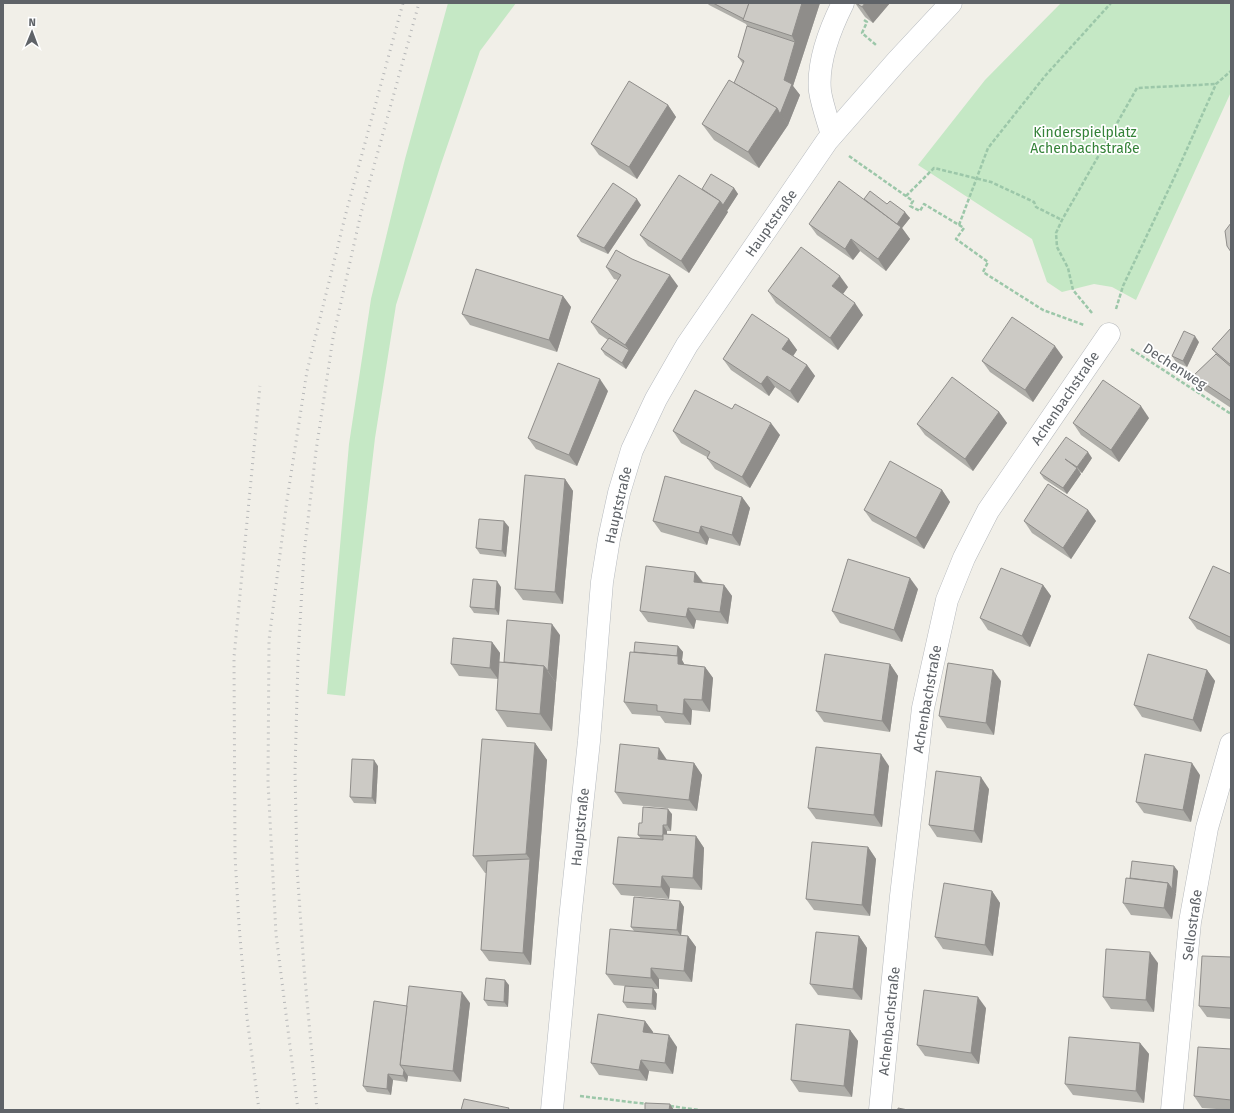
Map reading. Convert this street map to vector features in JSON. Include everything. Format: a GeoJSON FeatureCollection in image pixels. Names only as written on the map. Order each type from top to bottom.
{"type":"FeatureCollection","features":[{"type":"Feature","properties":{"kind":"street"},"geometry":{"type":"LineString","coordinates":[[832,135],[820,93],[819,76],[822,57],[828,37],[843,3]]}},
{"type":"Feature","properties":{"kind":"street","name":"Hauptstraße"},"geometry":{"type":"LineString","coordinates":[[552,1110],[570,919],[588,758],[602,582],[619,493],[632,450],[656,399],[687,345],[832,135],[897,61],[951,3]]}},
{"type":"Feature","properties":{"kind":"street","name":"Achenbachstraße"},"geometry":{"type":"LineString","coordinates":[[880,1110],[901,896],[923,708],[947,600],[964,558],[988,511],[1109,334]]}},
{"type":"Feature","properties":{"kind":"street","name":"Sellostraße"},"geometry":{"type":"LineString","coordinates":[[1172,1110],[1190,922],[1207,828],[1231,744]]}},
{"type":"Feature","properties":{"kind":"path"},"geometry":{"type":"LineString","coordinates":[[959,225],[988,148],[1045,76],[1111,3]]}},
{"type":"Feature","properties":{"kind":"path"},"geometry":{"type":"LineString","coordinates":[[864,20],[867,22],[862,33],[875,44]]}},
{"type":"Feature","properties":{"kind":"path"},"geometry":{"type":"LineString","coordinates":[[1109,334],[1123,286],[1216,84],[1231,71]]}},
{"type":"Feature","properties":{"kind":"path"},"geometry":{"type":"LineString","coordinates":[[1109,334],[1073,290],[1068,268],[1057,247],[1056,233],[1137,88],[1216,84]]}},
{"type":"Feature","properties":{"kind":"path"},"geometry":{"type":"LineString","coordinates":[[865,168],[913,201],[910,206],[920,211],[924,204],[964,228],[956,239],[988,262],[982,272],[1043,310],[1109,334]]}},
{"type":"Feature","properties":{"kind":"path"},"geometry":{"type":"LineString","coordinates":[[906,196],[934,168],[991,182],[1034,202],[1036,206],[1062,220]]}},
{"type":"Feature","properties":{"kind":"path","name":"Dechenweg"},"geometry":{"type":"LineString","coordinates":[[1109,334],[1231,414]]}},
{"type":"Feature","properties":{"kind":"path"},"geometry":{"type":"LineString","coordinates":[[595,1097],[654,1105]]}},
{"type":"Feature","properties":{"kind":"path"},"geometry":{"type":"LineString","coordinates":[[669,1106],[699,1110]]}},
{"type":"Feature","properties":{"kind":"green space"},"geometry":{"type":"Polygon","coordinates":[[[448,3],[516,3],[480,51],[441,164],[396,305],[375,438],[345,696],[327,694],[349,444],[371,299],[405,159],[448,3]]]}},
{"type":"Feature","properties":{"kind":"green space","name":"Kinderspielplatz Achenbachstraße"},"geometry":{"type":"Polygon","coordinates":[[[1061,3],[1231,3],[1231,92],[1136,300],[1112,287],[1094,284],[1062,292],[1047,282],[1032,239],[918,165],[985,80],[1061,3]]]}},
{"type":"Feature","properties":{"kind":"building"},"geometry":{"type":"Polygon","coordinates":[[[713,3],[749,3],[744,19],[713,3]]]}},
{"type":"Feature","properties":{"kind":"building"},"geometry":{"type":"Polygon","coordinates":[[[749,3],[802,3],[792,36],[743,20],[749,3]]]}},
{"type":"Feature","properties":{"kind":"building"},"geometry":{"type":"Polygon","coordinates":[[[856,3],[865,3],[862,7],[856,3]]]}},
{"type":"Feature","properties":{"kind":"building"},"geometry":{"type":"Polygon","coordinates":[[[747,26],[795,42],[784,80],[792,84],[780,114],[777,108],[734,83],[744,61],[738,57],[747,26]]]}},
{"type":"Feature","properties":{"kind":"building"},"geometry":{"type":"Polygon","coordinates":[[[729,80],[777,108],[748,152],[702,124],[729,80]]]}},
{"type":"Feature","properties":{"kind":"building"},"geometry":{"type":"Polygon","coordinates":[[[629,81],[668,105],[629,167],[591,144],[629,81]]]}},
{"type":"Feature","properties":{"kind":"building"},"geometry":{"type":"Polygon","coordinates":[[[711,174],[734,188],[723,205],[720,201],[702,189],[711,174]]]}},
{"type":"Feature","properties":{"kind":"building"},"geometry":{"type":"Polygon","coordinates":[[[679,175],[720,201],[681,261],[640,235],[679,175]]]}},
{"type":"Feature","properties":{"kind":"building"},"geometry":{"type":"Polygon","coordinates":[[[839,181],[901,227],[878,259],[851,239],[845,249],[809,224],[839,181]]]}},
{"type":"Feature","properties":{"kind":"building"},"geometry":{"type":"Polygon","coordinates":[[[613,183],[637,199],[604,248],[577,236],[613,183]]]}},
{"type":"Feature","properties":{"kind":"building"},"geometry":{"type":"Polygon","coordinates":[[[870,191],[887,204],[890,201],[905,212],[897,224],[864,199],[870,191]]]}},
{"type":"Feature","properties":{"kind":"building"},"geometry":{"type":"Polygon","coordinates":[[[1231,223],[1231,252],[1227,246],[1225,231],[1231,223]]]}},
{"type":"Feature","properties":{"kind":"building"},"geometry":{"type":"Polygon","coordinates":[[[801,247],[840,276],[832,286],[855,303],[830,338],[768,291],[801,247]]]}},
{"type":"Feature","properties":{"kind":"building"},"geometry":{"type":"Polygon","coordinates":[[[616,250],[632,259],[670,275],[625,345],[591,322],[621,275],[606,267],[616,250]]]}},
{"type":"Feature","properties":{"kind":"building"},"geometry":{"type":"Polygon","coordinates":[[[476,269],[563,296],[549,340],[462,314],[476,269]]]}},
{"type":"Feature","properties":{"kind":"building"},"geometry":{"type":"Polygon","coordinates":[[[752,314],[789,339],[782,349],[807,365],[790,391],[767,376],[761,384],[723,359],[752,314]]]}},
{"type":"Feature","properties":{"kind":"building"},"geometry":{"type":"Polygon","coordinates":[[[1012,317],[1055,346],[1025,390],[982,361],[1012,317]]]}},
{"type":"Feature","properties":{"kind":"building"},"geometry":{"type":"Polygon","coordinates":[[[1231,328],[1231,365],[1212,349],[1231,328]]]}},
{"type":"Feature","properties":{"kind":"building"},"geometry":{"type":"Polygon","coordinates":[[[1184,331],[1195,336],[1183,361],[1172,356],[1184,331]]]}},
{"type":"Feature","properties":{"kind":"building"},"geometry":{"type":"Polygon","coordinates":[[[609,338],[629,350],[622,363],[601,349],[609,338]]]}},
{"type":"Feature","properties":{"kind":"building"},"geometry":{"type":"Polygon","coordinates":[[[1216,354],[1231,367],[1231,401],[1193,376],[1216,354]]]}},
{"type":"Feature","properties":{"kind":"building"},"geometry":{"type":"Polygon","coordinates":[[[558,363],[600,379],[569,455],[528,438],[558,363]]]}},
{"type":"Feature","properties":{"kind":"building"},"geometry":{"type":"Polygon","coordinates":[[[952,377],[999,412],[965,459],[917,424],[952,377]]]}},
{"type":"Feature","properties":{"kind":"building"},"geometry":{"type":"Polygon","coordinates":[[[1103,380],[1141,406],[1111,450],[1073,423],[1103,380]]]}},
{"type":"Feature","properties":{"kind":"building"},"geometry":{"type":"Polygon","coordinates":[[[695,390],[732,409],[735,404],[771,423],[742,477],[707,458],[710,452],[673,431],[695,390]]]}},
{"type":"Feature","properties":{"kind":"building"},"geometry":{"type":"Polygon","coordinates":[[[1066,437],[1088,452],[1077,467],[1065,459],[1077,468],[1063,488],[1040,473],[1066,437]]]}},
{"type":"Feature","properties":{"kind":"building"},"geometry":{"type":"Polygon","coordinates":[[[890,461],[942,490],[916,538],[864,510],[890,461]]]}},
{"type":"Feature","properties":{"kind":"building"},"geometry":{"type":"Polygon","coordinates":[[[525,475],[565,479],[555,592],[515,589],[525,475]]]}},
{"type":"Feature","properties":{"kind":"building"},"geometry":{"type":"Polygon","coordinates":[[[665,476],[742,497],[732,535],[701,526],[699,533],[653,521],[665,476]]]}},
{"type":"Feature","properties":{"kind":"building"},"geometry":{"type":"Polygon","coordinates":[[[1048,484],[1088,510],[1063,548],[1024,521],[1048,484]]]}},
{"type":"Feature","properties":{"kind":"building"},"geometry":{"type":"Polygon","coordinates":[[[479,519],[504,521],[502,551],[476,548],[479,519]]]}},
{"type":"Feature","properties":{"kind":"building"},"geometry":{"type":"Polygon","coordinates":[[[848,559],[910,578],[894,630],[832,611],[848,559]]]}},
{"type":"Feature","properties":{"kind":"building"},"geometry":{"type":"Polygon","coordinates":[[[646,566],[695,572],[694,582],[724,585],[720,612],[688,608],[686,617],[640,611],[646,566]]]}},
{"type":"Feature","properties":{"kind":"building"},"geometry":{"type":"Polygon","coordinates":[[[1213,566],[1231,574],[1230,637],[1189,618],[1213,566]]]}},
{"type":"Feature","properties":{"kind":"building"},"geometry":{"type":"Polygon","coordinates":[[[1001,568],[1043,585],[1022,636],[980,618],[1001,568]]]}},
{"type":"Feature","properties":{"kind":"building"},"geometry":{"type":"Polygon","coordinates":[[[473,579],[497,581],[495,609],[470,607],[473,579]]]}},
{"type":"Feature","properties":{"kind":"building"},"geometry":{"type":"Polygon","coordinates":[[[507,620],[552,624],[548,671],[544,666],[504,662],[507,620]]]}},
{"type":"Feature","properties":{"kind":"building"},"geometry":{"type":"Polygon","coordinates":[[[453,638],[492,642],[490,668],[451,664],[453,638]]]}},
{"type":"Feature","properties":{"kind":"building"},"geometry":{"type":"Polygon","coordinates":[[[635,642],[678,646],[677,656],[634,652],[635,642]]]}},
{"type":"Feature","properties":{"kind":"building"},"geometry":{"type":"Polygon","coordinates":[[[630,652],[678,656],[678,664],[705,667],[702,700],[684,699],[683,714],[657,711],[657,705],[624,702],[630,652]]]}},
{"type":"Feature","properties":{"kind":"building"},"geometry":{"type":"Polygon","coordinates":[[[825,654],[890,664],[882,721],[816,711],[825,654]]]}},
{"type":"Feature","properties":{"kind":"building"},"geometry":{"type":"Polygon","coordinates":[[[1148,654],[1207,670],[1193,720],[1134,705],[1148,654]]]}},
{"type":"Feature","properties":{"kind":"building"},"geometry":{"type":"Polygon","coordinates":[[[499,662],[544,666],[540,714],[496,710],[499,662]]]}},
{"type":"Feature","properties":{"kind":"building"},"geometry":{"type":"Polygon","coordinates":[[[948,663],[993,670],[986,723],[939,716],[948,663]]]}},
{"type":"Feature","properties":{"kind":"building"},"geometry":{"type":"Polygon","coordinates":[[[482,739],[535,743],[526,854],[473,856],[482,739]]]}},
{"type":"Feature","properties":{"kind":"building"},"geometry":{"type":"Polygon","coordinates":[[[620,744],[659,748],[658,759],[694,763],[689,800],[615,792],[620,744]]]}},
{"type":"Feature","properties":{"kind":"building"},"geometry":{"type":"Polygon","coordinates":[[[816,747],[881,754],[874,815],[808,808],[816,747]]]}},
{"type":"Feature","properties":{"kind":"building"},"geometry":{"type":"Polygon","coordinates":[[[1145,754],[1192,763],[1183,810],[1136,802],[1145,754]]]}},
{"type":"Feature","properties":{"kind":"building"},"geometry":{"type":"Polygon","coordinates":[[[352,759],[374,760],[372,798],[350,797],[352,759]]]}},
{"type":"Feature","properties":{"kind":"building"},"geometry":{"type":"Polygon","coordinates":[[[936,771],[981,777],[974,831],[929,825],[936,771]]]}},
{"type":"Feature","properties":{"kind":"building"},"geometry":{"type":"Polygon","coordinates":[[[643,807],[668,809],[667,825],[663,825],[663,836],[638,835],[639,823],[642,823],[643,807]]]}},
{"type":"Feature","properties":{"kind":"building"},"geometry":{"type":"Polygon","coordinates":[[[663,834],[696,836],[693,878],[662,876],[661,887],[613,884],[618,837],[663,840],[663,834]]]}},
{"type":"Feature","properties":{"kind":"building"},"geometry":{"type":"Polygon","coordinates":[[[812,842],[868,847],[862,905],[806,899],[812,842]]]}},
{"type":"Feature","properties":{"kind":"building"},"geometry":{"type":"Polygon","coordinates":[[[530,859],[523,953],[481,950],[487,861],[530,859]]]}},
{"type":"Feature","properties":{"kind":"building"},"geometry":{"type":"Polygon","coordinates":[[[1132,861],[1174,866],[1172,889],[1168,883],[1130,878],[1132,861]]]}},
{"type":"Feature","properties":{"kind":"building"},"geometry":{"type":"Polygon","coordinates":[[[1126,878],[1168,883],[1164,908],[1123,903],[1126,878]]]}},
{"type":"Feature","properties":{"kind":"building"},"geometry":{"type":"Polygon","coordinates":[[[944,883],[992,891],[985,945],[935,937],[944,883]]]}},
{"type":"Feature","properties":{"kind":"building"},"geometry":{"type":"Polygon","coordinates":[[[634,897],[680,901],[677,930],[631,927],[634,897]]]}},
{"type":"Feature","properties":{"kind":"building"},"geometry":{"type":"Polygon","coordinates":[[[610,929],[688,936],[684,971],[651,968],[651,978],[606,974],[610,929]]]}},
{"type":"Feature","properties":{"kind":"building"},"geometry":{"type":"Polygon","coordinates":[[[816,932],[859,936],[853,989],[810,984],[816,932]]]}},
{"type":"Feature","properties":{"kind":"building"},"geometry":{"type":"Polygon","coordinates":[[[1106,949],[1150,952],[1146,1000],[1103,997],[1106,949]]]}},
{"type":"Feature","properties":{"kind":"building"},"geometry":{"type":"Polygon","coordinates":[[[1202,956],[1231,957],[1231,1008],[1199,1006],[1202,956]]]}},
{"type":"Feature","properties":{"kind":"building"},"geometry":{"type":"Polygon","coordinates":[[[486,978],[505,980],[504,1002],[484,1000],[486,978]]]}},
{"type":"Feature","properties":{"kind":"building"},"geometry":{"type":"Polygon","coordinates":[[[409,986],[462,992],[453,1071],[400,1065],[409,986]]]}},
{"type":"Feature","properties":{"kind":"building"},"geometry":{"type":"Polygon","coordinates":[[[625,986],[653,988],[652,1004],[623,1002],[625,986]]]}},
{"type":"Feature","properties":{"kind":"building"},"geometry":{"type":"Polygon","coordinates":[[[924,990],[978,997],[971,1053],[917,1045],[924,990]]]}},
{"type":"Feature","properties":{"kind":"building"},"geometry":{"type":"Polygon","coordinates":[[[374,1001],[407,1006],[400,1065],[404,1070],[403,1076],[388,1074],[387,1089],[363,1086],[374,1001]]]}},
{"type":"Feature","properties":{"kind":"building"},"geometry":{"type":"Polygon","coordinates":[[[598,1014],[645,1021],[643,1032],[669,1035],[665,1063],[641,1060],[639,1070],[591,1063],[598,1014]]]}},
{"type":"Feature","properties":{"kind":"building"},"geometry":{"type":"Polygon","coordinates":[[[796,1024],[850,1030],[844,1086],[791,1080],[796,1024]]]}},
{"type":"Feature","properties":{"kind":"building"},"geometry":{"type":"Polygon","coordinates":[[[1069,1037],[1140,1043],[1136,1091],[1065,1084],[1069,1037]]]}},
{"type":"Feature","properties":{"kind":"building"},"geometry":{"type":"Polygon","coordinates":[[[1198,1047],[1231,1049],[1231,1100],[1194,1096],[1198,1047]]]}},
{"type":"Feature","properties":{"kind":"building"},"geometry":{"type":"Polygon","coordinates":[[[464,1099],[509,1108],[508,1110],[461,1110],[464,1099]]]}},
{"type":"Feature","properties":{"kind":"building"},"geometry":{"type":"Polygon","coordinates":[[[645,1103],[670,1104],[669,1110],[645,1110],[645,1103]]]}},
{"type":"Feature","properties":{"kind":"railway"},"geometry":{"type":"LineString","coordinates":[[298,1110],[276,934],[268,782],[269,640],[287,500],[307,371],[346,213],[403,3]]}},
{"type":"Feature","properties":{"kind":"railway"},"geometry":{"type":"LineString","coordinates":[[317,1110],[304,968],[297,868],[295,771],[298,658],[304,554],[316,451],[333,338],[361,213],[419,3]]}},
{"type":"Feature","properties":{"kind":"railway"},"geometry":{"type":"LineString","coordinates":[[259,1110],[247,1018],[235,855],[234,657],[260,386]]}}]}
